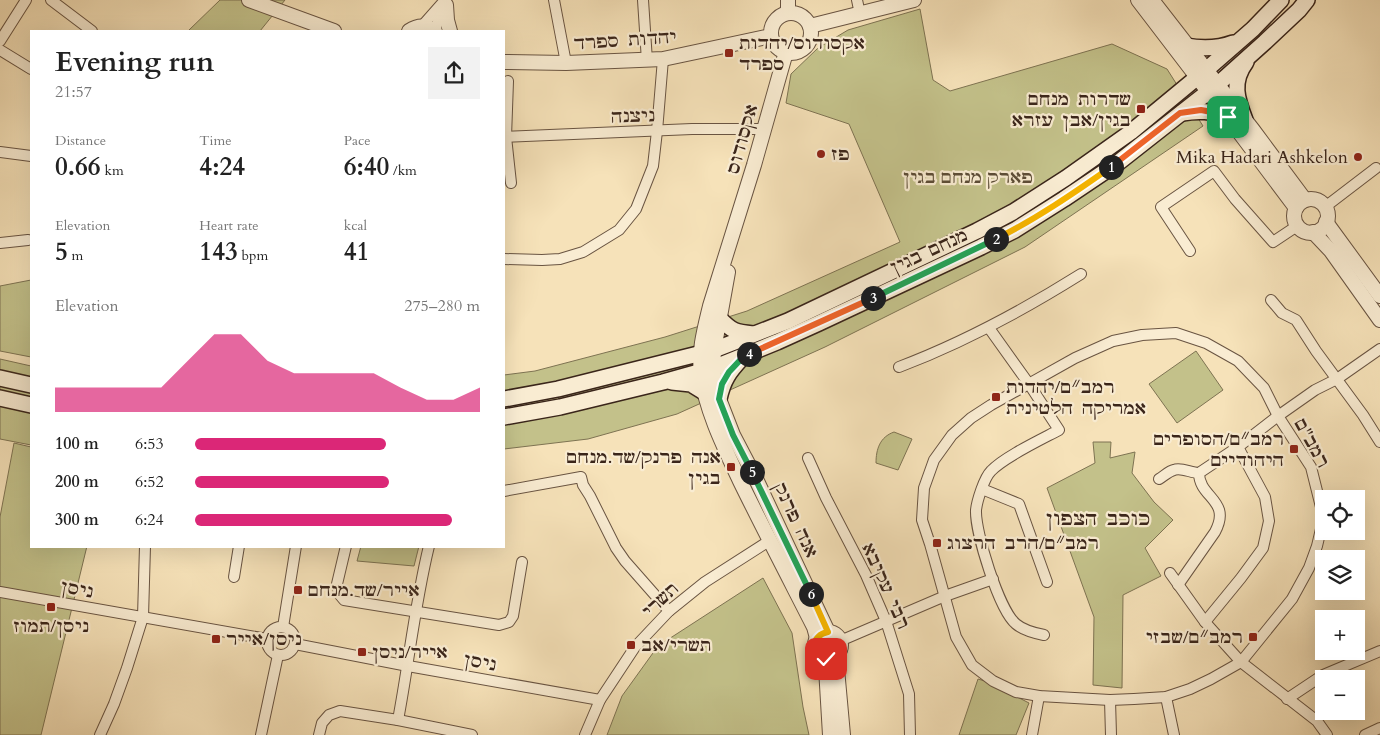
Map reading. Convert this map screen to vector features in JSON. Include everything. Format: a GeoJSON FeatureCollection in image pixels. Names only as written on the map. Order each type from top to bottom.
{"type":"FeatureCollection","features":[{"type":"Feature","properties":{"kind":"main road","name":"מנחם בגין"},"geometry":{"type":"LineString","coordinates":[[505,399],[558,389],[708,352],[818,308],[1013,212],[1066,178],[1131,132],[1244,37],[1281,0]]}},
{"type":"Feature","properties":{"kind":"main road","name":"מנחם בגין"},"geometry":{"type":"LineString","coordinates":[[505,416],[560,407],[707,370],[819,323],[1015,230],[1119,162],[1251,55],[1299,10],[1307,0]]}},
{"type":"Feature","properties":{"kind":"main road"},"geometry":{"type":"LineString","coordinates":[[1186,46],[1198,48],[1222,47],[1244,37]]}},
{"type":"Feature","properties":{"kind":"main road"},"geometry":{"type":"LineString","coordinates":[[1245,120],[1236,87],[1238,76],[1251,55]]}},
{"type":"Feature","properties":{"kind":"main road"},"geometry":{"type":"LineString","coordinates":[[1180,113],[1201,110],[1228,117]]}},
{"type":"Feature","properties":{"kind":"main road"},"geometry":{"type":"LineString","coordinates":[[719,318],[736,332],[756,334]]}},
{"type":"Feature","properties":{"kind":"main road"},"geometry":{"type":"LineString","coordinates":[[719,399],[722,384],[729,372],[744,356]]}},
{"type":"Feature","properties":{"kind":"main road"},"geometry":{"type":"LineString","coordinates":[[0,378],[30,385]]}},
{"type":"Feature","properties":{"kind":"main road"},"geometry":{"type":"LineString","coordinates":[[663,382],[691,384],[704,392]]}},
{"type":"Feature","properties":{"kind":"main road"},"geometry":{"type":"LineString","coordinates":[[0,398],[30,405]]}},
{"type":"Feature","properties":{"kind":"street"},"geometry":{"type":"LineString","coordinates":[[0,41],[26,0]]}},
{"type":"Feature","properties":{"kind":"street"},"geometry":{"type":"LineString","coordinates":[[51,0],[91,30]]}},
{"type":"Feature","properties":{"kind":"street"},"geometry":{"type":"LineString","coordinates":[[249,0],[331,30]]}},
{"type":"Feature","properties":{"kind":"street"},"geometry":{"type":"LineString","coordinates":[[554,0],[566,63]]}},
{"type":"Feature","properties":{"kind":"street"},"geometry":{"type":"LineString","coordinates":[[643,0],[647,61]]}},
{"type":"Feature","properties":{"kind":"street"},"geometry":{"type":"LineString","coordinates":[[810,26],[859,7],[914,0]]}},
{"type":"Feature","properties":{"kind":"street"},"geometry":{"type":"LineString","coordinates":[[1138,0],[1212,88],[1245,120],[1300,204]]}},
{"type":"Feature","properties":{"kind":"street"},"geometry":{"type":"LineString","coordinates":[[1152,0],[1186,46],[1201,74]]}},
{"type":"Feature","properties":{"kind":"street"},"geometry":{"type":"LineString","coordinates":[[415,29],[447,2]]}},
{"type":"Feature","properties":{"kind":"street"},"geometry":{"type":"LineString","coordinates":[[435,30],[447,2]]}},
{"type":"Feature","properties":{"kind":"street"},"geometry":{"type":"LineString","coordinates":[[447,2],[446,20],[450,30]]}},
{"type":"Feature","properties":{"kind":"street"},"geometry":{"type":"LineString","coordinates":[[788,6],[795,13],[802,15],[810,26],[811,38],[804,49],[798,52],[786,52],[776,46],[771,36],[774,23],[788,6]]}},
{"type":"Feature","properties":{"kind":"street"},"geometry":{"type":"LineString","coordinates":[[415,29],[431,28],[434,30]]}},
{"type":"Feature","properties":{"kind":"street","name":"יהדות ספרד"},"geometry":{"type":"LineString","coordinates":[[505,62],[647,61],[771,36]]}},
{"type":"Feature","properties":{"kind":"street"},"geometry":{"type":"LineString","coordinates":[[0,50],[30,68]]}},
{"type":"Feature","properties":{"kind":"street","name":"אקסודוס"},"geometry":{"type":"LineString","coordinates":[[707,370],[708,352],[704,329],[786,52]]}},
{"type":"Feature","properties":{"kind":"street"},"geometry":{"type":"LineString","coordinates":[[505,259],[560,259],[584,252],[619,230],[636,209],[653,166],[663,59]]}},
{"type":"Feature","properties":{"kind":"street"},"geometry":{"type":"LineString","coordinates":[[508,80],[505,137],[511,183]]}},
{"type":"Feature","properties":{"kind":"street"},"geometry":{"type":"LineString","coordinates":[[1212,88],[1228,117],[1300,204]]}},
{"type":"Feature","properties":{"kind":"street","name":"ניצנה"},"geometry":{"type":"LineString","coordinates":[[505,137],[692,129],[764,129]]}},
{"type":"Feature","properties":{"kind":"street"},"geometry":{"type":"LineString","coordinates":[[0,152],[30,156]]}},
{"type":"Feature","properties":{"kind":"street"},"geometry":{"type":"LineString","coordinates":[[1325,207],[1376,168]]}},
{"type":"Feature","properties":{"kind":"street"},"geometry":{"type":"LineString","coordinates":[[1190,251],[1161,206],[1214,171],[1272,242],[1297,226]]}},
{"type":"Feature","properties":{"kind":"street"},"geometry":{"type":"LineString","coordinates":[[1316,200],[1325,207],[1327,212],[1326,222],[1321,229],[1313,232],[1304,231],[1297,226],[1294,217],[1300,204],[1316,200]]}},
{"type":"Feature","properties":{"kind":"street"},"geometry":{"type":"LineString","coordinates":[[1326,222],[1380,296]]}},
{"type":"Feature","properties":{"kind":"street"},"geometry":{"type":"LineString","coordinates":[[1313,232],[1331,251],[1380,320]]}},
{"type":"Feature","properties":{"kind":"street","name":"אקסודוס"},"geometry":{"type":"LineString","coordinates":[[708,352],[719,318],[732,236]]}},
{"type":"Feature","properties":{"kind":"street"},"geometry":{"type":"LineString","coordinates":[[0,243],[28,240]]}},
{"type":"Feature","properties":{"kind":"street"},"geometry":{"type":"LineString","coordinates":[[900,367],[929,356],[989,328],[1081,274]]}},
{"type":"Feature","properties":{"kind":"street"},"geometry":{"type":"LineString","coordinates":[[1271,300],[1282,313],[1296,320],[1380,442]]}},
{"type":"Feature","properties":{"kind":"street"},"geometry":{"type":"LineString","coordinates":[[989,328],[1059,430],[1004,461],[990,472],[982,488],[976,509],[977,525],[993,579],[1006,611],[1015,624],[1044,636]]}},
{"type":"Feature","properties":{"kind":"street","name":"רמב\"ם"},"geometry":{"type":"LineString","coordinates":[[1176,333],[1206,343],[1238,361],[1264,388],[1278,416],[1311,467],[1321,507],[1321,529],[1309,568],[1292,599],[1241,662],[1190,689],[1166,697],[1134,700],[1039,696],[1016,692],[993,681],[972,665],[956,637],[922,520],[924,488],[934,460],[952,434],[970,418],[1029,384],[1075,358],[1113,342],[1142,335],[1176,333]]}},
{"type":"Feature","properties":{"kind":"street"},"geometry":{"type":"LineString","coordinates":[[1159,478],[1172,470],[1178,469],[1199,473],[1238,447],[1315,390],[1337,378],[1380,349]]}},
{"type":"Feature","properties":{"kind":"street","name":"אנה פרנק"},"geometry":{"type":"LineString","coordinates":[[707,370],[704,392],[730,460],[769,541],[814,627],[822,635]]}},
{"type":"Feature","properties":{"kind":"street","name":"אנה פרנק"},"geometry":{"type":"LineString","coordinates":[[707,370],[733,435],[756,478],[822,635]]}},
{"type":"Feature","properties":{"kind":"street"},"geometry":{"type":"LineString","coordinates":[[1205,622],[1241,578],[1262,548],[1269,521],[1265,497],[1238,447]]}},
{"type":"Feature","properties":{"kind":"street","name":"רבי עקיבא"},"geometry":{"type":"LineString","coordinates":[[808,458],[826,498],[866,575],[886,621],[909,694],[910,735]]}},
{"type":"Feature","properties":{"kind":"street"},"geometry":{"type":"LineString","coordinates":[[1178,585],[1216,532],[1220,523],[1218,505],[1201,483],[1199,473]]}},
{"type":"Feature","properties":{"kind":"street"},"geometry":{"type":"LineString","coordinates":[[505,491],[581,478],[616,548],[669,611]]}},
{"type":"Feature","properties":{"kind":"street"},"geometry":{"type":"LineString","coordinates":[[982,488],[1019,504],[1047,582]]}},
{"type":"Feature","properties":{"kind":"street","name":"תשרי"},"geometry":{"type":"LineString","coordinates":[[585,735],[600,700],[635,647],[669,611],[705,582],[769,541]]}},
{"type":"Feature","properties":{"kind":"street"},"geometry":{"type":"LineString","coordinates":[[100,735],[128,668],[143,617],[145,548]]}},
{"type":"Feature","properties":{"kind":"street"},"geometry":{"type":"LineString","coordinates":[[234,577],[239,548]]}},
{"type":"Feature","properties":{"kind":"street"},"geometry":{"type":"LineString","coordinates":[[283,628],[296,548]]}},
{"type":"Feature","properties":{"kind":"street"},"geometry":{"type":"LineString","coordinates":[[346,548],[338,584],[339,594],[344,600],[499,625],[509,622],[513,616],[522,562]]}},
{"type":"Feature","properties":{"kind":"street"},"geometry":{"type":"LineString","coordinates":[[398,720],[429,548]]}},
{"type":"Feature","properties":{"kind":"street"},"geometry":{"type":"LineString","coordinates":[[1170,573],[1205,622],[1241,662],[1317,721],[1327,735]]}},
{"type":"Feature","properties":{"kind":"street"},"geometry":{"type":"LineString","coordinates":[[822,658],[830,658],[839,648],[886,621],[945,596],[993,579]]}},
{"type":"Feature","properties":{"kind":"street","name":"ניסן"},"geometry":{"type":"LineString","coordinates":[[0,592],[267,639]]}},
{"type":"Feature","properties":{"kind":"street"},"geometry":{"type":"LineString","coordinates":[[283,628],[291,632],[295,644],[287,654],[274,654],[268,647],[267,639],[271,631],[283,628]]}},
{"type":"Feature","properties":{"kind":"street"},"geometry":{"type":"LineString","coordinates":[[830,735],[826,668],[822,658],[816,653],[815,649],[815,641],[822,635],[836,635],[839,648],[837,669],[844,735]]}},
{"type":"Feature","properties":{"kind":"street","name":"ניסן"},"geometry":{"type":"LineString","coordinates":[[295,644],[600,700]]}},
{"type":"Feature","properties":{"kind":"street"},"geometry":{"type":"LineString","coordinates":[[1287,698],[1323,676],[1380,651]]}},
{"type":"Feature","properties":{"kind":"street"},"geometry":{"type":"LineString","coordinates":[[261,735],[278,655]]}},
{"type":"Feature","properties":{"kind":"street"},"geometry":{"type":"LineString","coordinates":[[1032,735],[1039,696]]}},
{"type":"Feature","properties":{"kind":"street"},"geometry":{"type":"LineString","coordinates":[[1166,697],[1174,735]]}},
{"type":"Feature","properties":{"kind":"street"},"geometry":{"type":"LineString","coordinates":[[1110,700],[1111,735]]}},
{"type":"Feature","properties":{"kind":"street"},"geometry":{"type":"LineString","coordinates":[[319,735],[322,723],[329,715],[340,711],[398,720],[472,735]]}},
{"type":"Feature","properties":{"kind":"street"},"geometry":{"type":"LineString","coordinates":[[1365,735],[1380,728]]}},
{"type":"Feature","properties":{"kind":"green space"},"geometry":{"type":"Polygon","coordinates":[[[220,0],[285,0],[261,30],[189,30],[220,0]]]}},
{"type":"Feature","properties":{"kind":"green space","name":"פארק מנחם בגין"},"geometry":{"type":"Polygon","coordinates":[[[920,9],[933,80],[950,91],[1112,44],[1167,69],[1203,126],[1025,247],[825,347],[677,414],[588,439],[505,449],[505,375],[535,371],[665,337],[747,311],[900,242],[849,124],[786,103],[791,74],[818,48],[848,30],[920,9]]]}},
{"type":"Feature","properties":{"kind":"green space"},"geometry":{"type":"Polygon","coordinates":[[[30,280],[30,357],[0,351],[0,286],[30,280]]]}},
{"type":"Feature","properties":{"kind":"green space"},"geometry":{"type":"Polygon","coordinates":[[[1196,351],[1223,390],[1177,423],[1149,384],[1196,351]]]}},
{"type":"Feature","properties":{"kind":"green space"},"geometry":{"type":"Polygon","coordinates":[[[0,359],[30,366],[30,445],[0,439],[0,359]]]}},
{"type":"Feature","properties":{"kind":"green space"},"geometry":{"type":"Polygon","coordinates":[[[894,432],[912,439],[898,470],[876,463],[877,453],[882,440],[894,432]]]}},
{"type":"Feature","properties":{"kind":"green space"},"geometry":{"type":"Polygon","coordinates":[[[1093,442],[1111,442],[1110,458],[1135,452],[1132,473],[1154,502],[1173,520],[1145,548],[1161,576],[1123,595],[1122,688],[1093,685],[1094,617],[1047,488],[1095,463],[1093,442]]]}},
{"type":"Feature","properties":{"kind":"green space"},"geometry":{"type":"Polygon","coordinates":[[[14,443],[30,447],[30,548],[87,548],[41,735],[0,735],[0,517],[14,443]]]}},
{"type":"Feature","properties":{"kind":"green space"},"geometry":{"type":"Polygon","coordinates":[[[360,548],[418,548],[414,566],[357,561],[360,548]]]}},
{"type":"Feature","properties":{"kind":"green space"},"geometry":{"type":"Polygon","coordinates":[[[763,578],[792,633],[809,735],[607,735],[622,696],[658,646],[763,578]]]}},
{"type":"Feature","properties":{"kind":"green space"},"geometry":{"type":"Polygon","coordinates":[[[978,679],[988,682],[1029,703],[1016,735],[959,735],[978,679]]]}},
{"type":"Feature","properties":{"kind":"place","name":"אקסודוס/יהדות ספרד"},"geometry":{"type":"Point","coordinates":[729,53]}},
{"type":"Feature","properties":{"kind":"place","name":"שדרות מנחם בגין/אבן עזרא"},"geometry":{"type":"Point","coordinates":[1141,109]}},
{"type":"Feature","properties":{"kind":"place","name":"פז"},"geometry":{"type":"Point","coordinates":[821,154]}},
{"type":"Feature","properties":{"kind":"place","name":"Mika Hadari Ashkelon"},"geometry":{"type":"Point","coordinates":[1358,157]}},
{"type":"Feature","properties":{"kind":"place","name":"רמב״ם/יהדות אמריקה הלטינית"},"geometry":{"type":"Point","coordinates":[996,397]}},
{"type":"Feature","properties":{"kind":"place","name":"רמב״ם/הסופרים היהודיים"},"geometry":{"type":"Point","coordinates":[1294,449]}},
{"type":"Feature","properties":{"kind":"place","name":"אנה פרנק/שד.מנחם בגין"},"geometry":{"type":"Point","coordinates":[731,467]}},
{"type":"Feature","properties":{"kind":"place","name":"רמב״ם/הרב הרצוג"},"geometry":{"type":"Point","coordinates":[937,543]}},
{"type":"Feature","properties":{"kind":"place","name":"אייר/שד.מנחם"},"geometry":{"type":"Point","coordinates":[298,590]}},
{"type":"Feature","properties":{"kind":"place","name":"ניסן/תמוז"},"geometry":{"type":"Point","coordinates":[51,607]}},
{"type":"Feature","properties":{"kind":"place","name":"רמב״ם/שבזי"},"geometry":{"type":"Point","coordinates":[1253,637]}},
{"type":"Feature","properties":{"kind":"place","name":"ניסן/אייר"},"geometry":{"type":"Point","coordinates":[216,639]}},
{"type":"Feature","properties":{"kind":"place","name":"תשרי/אב"},"geometry":{"type":"Point","coordinates":[631,645]}},
{"type":"Feature","properties":{"kind":"place","name":"אייר/ניסן"},"geometry":{"type":"Point","coordinates":[362,652]}},
{"type":"Feature","properties":{"kind":"district","name":"כוכב הצפון"},"geometry":{"type":"Point","coordinates":[1098,518]}},
{"type":"Feature","properties":{"kind":"route"},"geometry":{"type":"LineString","coordinates":[[826,659],[816,653],[814,645],[820,635],[828,632],[820,612],[756,478],[733,435],[719,399],[722,384],[729,372],[744,356],[819,323],[1015,230],[1119,162],[1180,113],[1201,110],[1228,117]]}}]}
